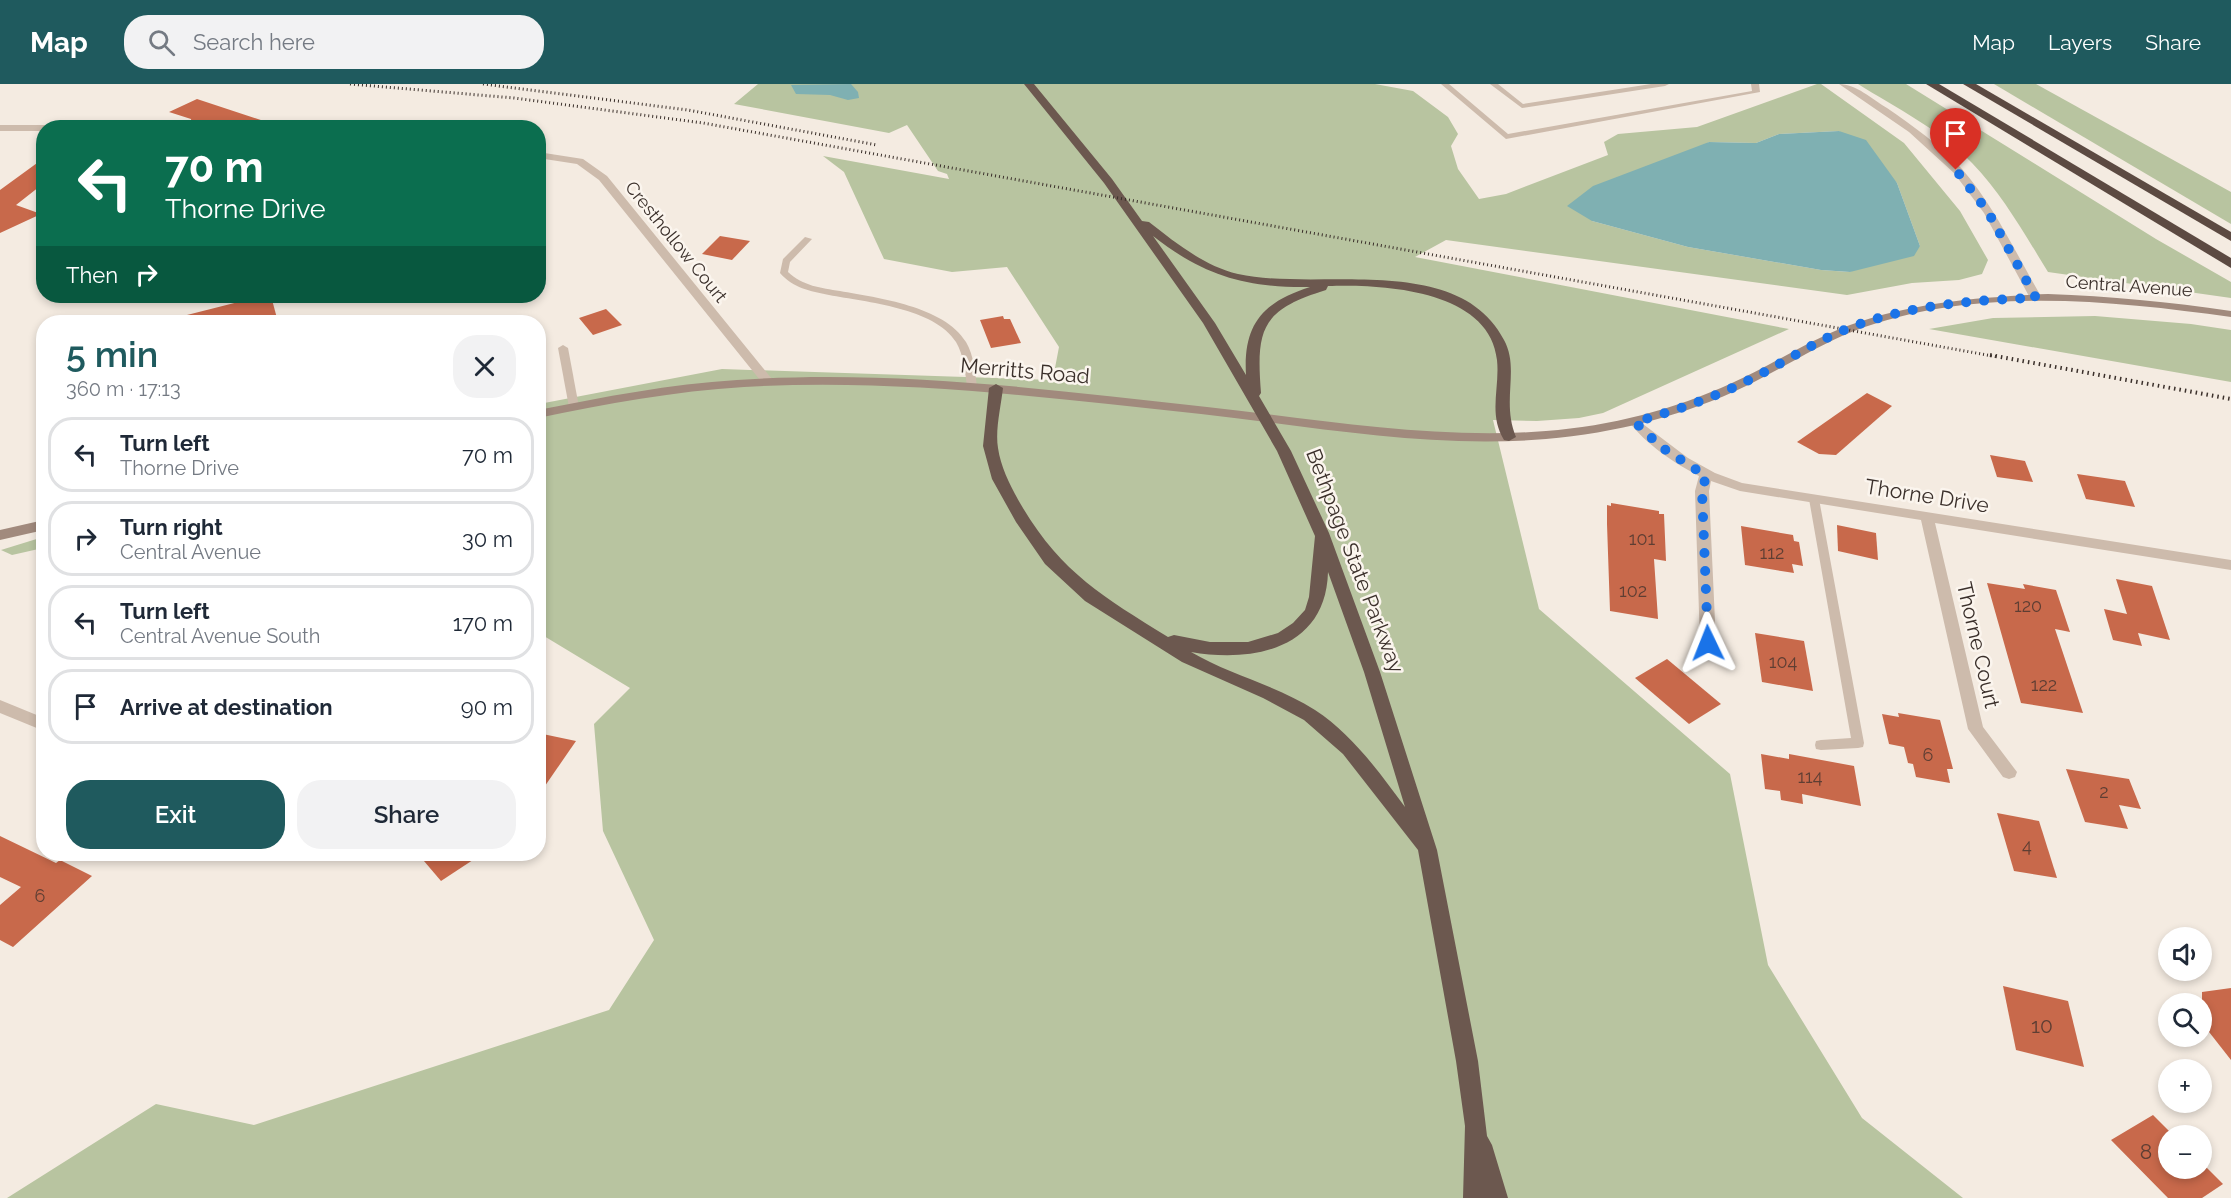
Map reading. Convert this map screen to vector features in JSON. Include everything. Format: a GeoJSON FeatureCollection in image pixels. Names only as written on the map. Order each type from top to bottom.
{"type":"FeatureCollection","features":[{"type":"Feature","properties":{"kind":"highway","name":"Bethpage State Parkway"},"geometry":{"type":"LineString","coordinates":[[1029,84],[1084,150],[1209,323],[1254,395],[1284,451],[1321,533],[1372,672],[1428,850],[1467,1061],[1476,1126],[1496,1198]]}},
{"type":"Feature","properties":{"kind":"highway"},"geometry":{"type":"LineString","coordinates":[[1931,84],[2231,264]]}},
{"type":"Feature","properties":{"kind":"highway"},"geometry":{"type":"LineString","coordinates":[[1968,84],[2231,237]]}},
{"type":"Feature","properties":{"kind":"highway"},"geometry":{"type":"LineString","coordinates":[[1129,211],[1184,255],[1225,274],[1274,283],[1380,281],[1421,288],[1453,300],[1480,318],[1498,340],[1504,353],[1499,409],[1509,437]]}},
{"type":"Feature","properties":{"kind":"highway"},"geometry":{"type":"LineString","coordinates":[[1254,395],[1252,345],[1260,324],[1267,314],[1290,299],[1349,281]]}},
{"type":"Feature","properties":{"kind":"highway"},"geometry":{"type":"LineString","coordinates":[[996,388],[991,418],[990,446],[999,479],[1020,518],[1050,560],[1091,597],[1188,658],[1269,693],[1311,715],[1366,769],[1428,850]]}},
{"type":"Feature","properties":{"kind":"highway"},"geometry":{"type":"LineString","coordinates":[[1148,633],[1196,648],[1215,651],[1257,647],[1290,633],[1311,613],[1316,602],[1321,533]]}},
{"type":"Feature","properties":{"kind":"highway","name":"Bethpage State Parkway"},"geometry":{"type":"LineString","coordinates":[[1475,1198],[1476,1126]]}},
{"type":"Feature","properties":{"kind":"main road","name":"Central Avenue"},"geometry":{"type":"LineString","coordinates":[[1509,437],[1567,433],[1635,422],[1719,394],[1835,334],[1908,312],[1954,303],[2036,298],[2114,301],[2231,314]]}},
{"type":"Feature","properties":{"kind":"main road","name":"Merritts Road"},"geometry":{"type":"LineString","coordinates":[[546,412],[700,387],[768,382],[972,387],[1450,437],[1509,437]]}},
{"type":"Feature","properties":{"kind":"main road"},"geometry":{"type":"LineString","coordinates":[[0,535],[36,527]]}},
{"type":"Feature","properties":{"kind":"street"},"geometry":{"type":"LineString","coordinates":[[1843,84],[1917,134],[1942,154],[1970,186],[1988,212],[2036,298]]}},
{"type":"Feature","properties":{"kind":"street"},"geometry":{"type":"LineString","coordinates":[[0,129],[36,128]]}},
{"type":"Feature","properties":{"kind":"street","name":"Cresthollow Court"},"geometry":{"type":"LineString","coordinates":[[546,156],[580,161],[603,178],[768,382]]}},
{"type":"Feature","properties":{"kind":"street","name":"Thorne Drive"},"geometry":{"type":"LineString","coordinates":[[1635,422],[1661,447],[1706,476],[1740,487],[2231,565]]}},
{"type":"Feature","properties":{"kind":"street"},"geometry":{"type":"LineString","coordinates":[[1706,476],[1702,491],[1708,643]]}},
{"type":"Feature","properties":{"kind":"street","name":"Thorne Court"},"geometry":{"type":"LineString","coordinates":[[1927,518],[1976,729],[2009,772]]}},
{"type":"Feature","properties":{"kind":"street"},"geometry":{"type":"LineString","coordinates":[[0,706],[36,722]]}},
{"type":"Feature","properties":{"kind":"lane"},"geometry":{"type":"LineString","coordinates":[[1445,84],[1506,137],[1756,92],[1755,84]]}},
{"type":"Feature","properties":{"kind":"lane"},"geometry":{"type":"LineString","coordinates":[[1494,84],[1522,106],[1665,84]]}},
{"type":"Feature","properties":{"kind":"lane"},"geometry":{"type":"LineString","coordinates":[[808,239],[786,261],[784,273],[795,285],[890,305],[937,319],[958,337],[968,356],[972,387]]}},
{"type":"Feature","properties":{"kind":"lane"},"geometry":{"type":"LineString","coordinates":[[563,348],[574,407]]}},
{"type":"Feature","properties":{"kind":"lane"},"geometry":{"type":"LineString","coordinates":[[1814,499],[1858,743],[1821,745]]}},
{"type":"Feature","properties":{"kind":"green space"},"geometry":{"type":"Polygon","coordinates":[[[758,84],[1375,84],[1413,91],[1448,117],[1458,134],[1451,146],[1458,169],[1479,199],[1506,194],[1608,155],[1604,142],[1618,134],[1697,127],[1817,84],[1821,84],[1904,143],[1960,211],[1988,260],[1982,274],[1959,280],[1912,283],[1847,295],[1446,240],[1415,257],[1789,329],[1603,413],[1579,418],[1537,421],[1493,420],[1539,609],[1730,774],[1768,965],[1862,1118],[1963,1198],[7,1198],[156,1104],[254,1125],[609,1010],[654,940],[603,831],[594,724],[630,688],[546,637],[546,403],[722,369],[1082,381],[1077,373],[1055,368],[1059,347],[1007,267],[952,272],[884,259],[844,172],[823,156],[949,179],[947,174],[938,171],[907,125],[889,133],[734,104],[758,84]],[[1839,131],[1779,134],[1756,143],[1709,142],[1592,221],[1688,247],[1821,270],[1849,272],[1920,246],[1897,183],[1839,131]]]}},
{"type":"Feature","properties":{"kind":"green space"},"geometry":{"type":"Polygon","coordinates":[[[1858,84],[1906,84],[2156,239],[2231,282],[2231,298],[2048,272],[2004,202],[1960,151],[1932,130],[1858,84]]]}},
{"type":"Feature","properties":{"kind":"green space"},"geometry":{"type":"Polygon","coordinates":[[[1994,84],[2036,84],[2231,192],[2231,224],[1994,84]]]}},
{"type":"Feature","properties":{"kind":"green space"},"geometry":{"type":"Polygon","coordinates":[[[2095,316],[2191,324],[2231,330],[2231,382],[1929,329],[1993,318],[2095,316]]]}},
{"type":"Feature","properties":{"kind":"green space"},"geometry":{"type":"Polygon","coordinates":[[[36,539],[36,550],[12,555],[1,550],[36,539]]]}},
{"type":"Feature","properties":{"kind":"water"},"geometry":{"type":"Polygon","coordinates":[[[851,84],[858,92],[859,98],[848,100],[830,95],[796,94],[791,85],[851,84]]]}},
{"type":"Feature","properties":{"kind":"water"},"geometry":{"type":"Polygon","coordinates":[[[1839,131],[1866,140],[1897,183],[1920,246],[1914,256],[1850,272],[1821,270],[1688,247],[1592,221],[1567,206],[1593,186],[1709,142],[1756,143],[1779,134],[1839,131]]]}},
{"type":"Feature","properties":{"kind":"building"},"geometry":{"type":"Polygon","coordinates":[[[197,99],[261,120],[191,120],[169,112],[197,99]]]}},
{"type":"Feature","properties":{"kind":"building"},"geometry":{"type":"Polygon","coordinates":[[[36,164],[36,189],[16,205],[36,212],[36,216],[0,233],[0,190],[36,164]]]}},
{"type":"Feature","properties":{"kind":"building"},"geometry":{"type":"Polygon","coordinates":[[[720,236],[750,241],[732,260],[702,254],[720,236]]]}},
{"type":"Feature","properties":{"kind":"building"},"geometry":{"type":"Polygon","coordinates":[[[234,303],[273,303],[276,315],[187,315],[234,303]]]}},
{"type":"Feature","properties":{"kind":"building"},"geometry":{"type":"Polygon","coordinates":[[[606,309],[622,325],[593,335],[579,318],[606,309]]]}},
{"type":"Feature","properties":{"kind":"building"},"geometry":{"type":"Polygon","coordinates":[[[1003,316],[1004,319],[1010,319],[1021,343],[991,348],[980,320],[1003,316]]]}},
{"type":"Feature","properties":{"kind":"building"},"geometry":{"type":"Polygon","coordinates":[[[1867,393],[1892,406],[1836,455],[1819,454],[1797,442],[1867,393]]]}},
{"type":"Feature","properties":{"kind":"building"},"geometry":{"type":"Polygon","coordinates":[[[1990,455],[2025,461],[2033,482],[1997,477],[1990,455]]]}},
{"type":"Feature","properties":{"kind":"building"},"geometry":{"type":"Polygon","coordinates":[[[2077,474],[2125,481],[2135,507],[2086,499],[2077,474]]]}},
{"type":"Feature","properties":{"kind":"building"},"geometry":{"type":"Polygon","coordinates":[[[1611,503],[1659,511],[1659,514],[1664,514],[1666,561],[1654,559],[1658,619],[1610,611],[1607,505],[1611,506],[1611,503]]]}},
{"type":"Feature","properties":{"kind":"building"},"geometry":{"type":"Polygon","coordinates":[[[1837,525],[1876,533],[1878,560],[1838,551],[1837,525]]]}},
{"type":"Feature","properties":{"kind":"building"},"geometry":{"type":"Polygon","coordinates":[[[1741,526],[1793,535],[1794,541],[1799,542],[1803,566],[1792,564],[1794,573],[1745,565],[1741,526]]]}},
{"type":"Feature","properties":{"kind":"building"},"geometry":{"type":"Polygon","coordinates":[[[2116,579],[2152,586],[2170,640],[2138,633],[2142,646],[2113,640],[2104,609],[2127,614],[2116,579]]]}},
{"type":"Feature","properties":{"kind":"building"},"geometry":{"type":"Polygon","coordinates":[[[1987,583],[2025,589],[2023,584],[2056,590],[2070,632],[2055,629],[2083,713],[2021,703],[1987,583]]]}},
{"type":"Feature","properties":{"kind":"building"},"geometry":{"type":"Polygon","coordinates":[[[1755,633],[1804,641],[1813,691],[1762,682],[1755,633]]]}},
{"type":"Feature","properties":{"kind":"building"},"geometry":{"type":"Polygon","coordinates":[[[1667,659],[1721,704],[1689,724],[1635,678],[1667,659]]]}},
{"type":"Feature","properties":{"kind":"building"},"geometry":{"type":"Polygon","coordinates":[[[1898,713],[1940,720],[1953,769],[1947,769],[1950,783],[1916,777],[1913,764],[1908,763],[1904,747],[1889,744],[1882,714],[1899,717],[1898,713]]]}},
{"type":"Feature","properties":{"kind":"building"},"geometry":{"type":"Polygon","coordinates":[[[546,735],[576,741],[546,784],[546,735]]]}},
{"type":"Feature","properties":{"kind":"building"},"geometry":{"type":"Polygon","coordinates":[[[1761,754],[1789,759],[1789,754],[1854,766],[1861,806],[1802,794],[1803,804],[1781,800],[1780,791],[1765,789],[1761,754]]]}},
{"type":"Feature","properties":{"kind":"building"},"geometry":{"type":"Polygon","coordinates":[[[2066,769],[2129,779],[2141,809],[2119,805],[2128,829],[2085,822],[2066,769]]]}},
{"type":"Feature","properties":{"kind":"building"},"geometry":{"type":"Polygon","coordinates":[[[1997,813],[2039,821],[2057,878],[2014,871],[1997,813]]]}},
{"type":"Feature","properties":{"kind":"building"},"geometry":{"type":"Polygon","coordinates":[[[0,836],[36,853],[36,861],[56,863],[62,861],[92,876],[13,947],[0,940],[0,905],[21,887],[0,877],[0,836]]]}},
{"type":"Feature","properties":{"kind":"building"},"geometry":{"type":"Polygon","coordinates":[[[424,861],[471,861],[441,881],[424,861]]]}},
{"type":"Feature","properties":{"kind":"building"},"geometry":{"type":"Polygon","coordinates":[[[2003,986],[2068,1001],[2084,1067],[2016,1050],[2003,986]]]}},
{"type":"Feature","properties":{"kind":"building"},"geometry":{"type":"Polygon","coordinates":[[[2231,988],[2231,1060],[2212,1036],[2212,993],[2202,992],[2231,988]]]}},
{"type":"Feature","properties":{"kind":"building"},"geometry":{"type":"Polygon","coordinates":[[[2153,1115],[2163,1125],[2158,1125],[2158,1179],[2212,1179],[2212,1173],[2223,1184],[2202,1198],[2168,1198],[2111,1140],[2153,1115]]]}},
{"type":"Feature","properties":{"kind":"railway"},"geometry":{"type":"LineString","coordinates":[[350,84],[514,98],[703,123],[1998,357]]}},
{"type":"Feature","properties":{"kind":"railway"},"geometry":{"type":"LineString","coordinates":[[483,84],[688,110],[877,145]]}},
{"type":"Feature","properties":{"kind":"railway"},"geometry":{"type":"LineString","coordinates":[[1990,355],[2231,399]]}},
{"type":"Feature","properties":{"kind":"route"},"geometry":{"type":"LineString","coordinates":[[1708,643],[1702,491],[1706,476],[1661,447],[1635,422],[1689,406],[1723,392],[1835,334],[1866,323],[1954,303],[2036,298],[1988,212],[1956,170]]}}]}
